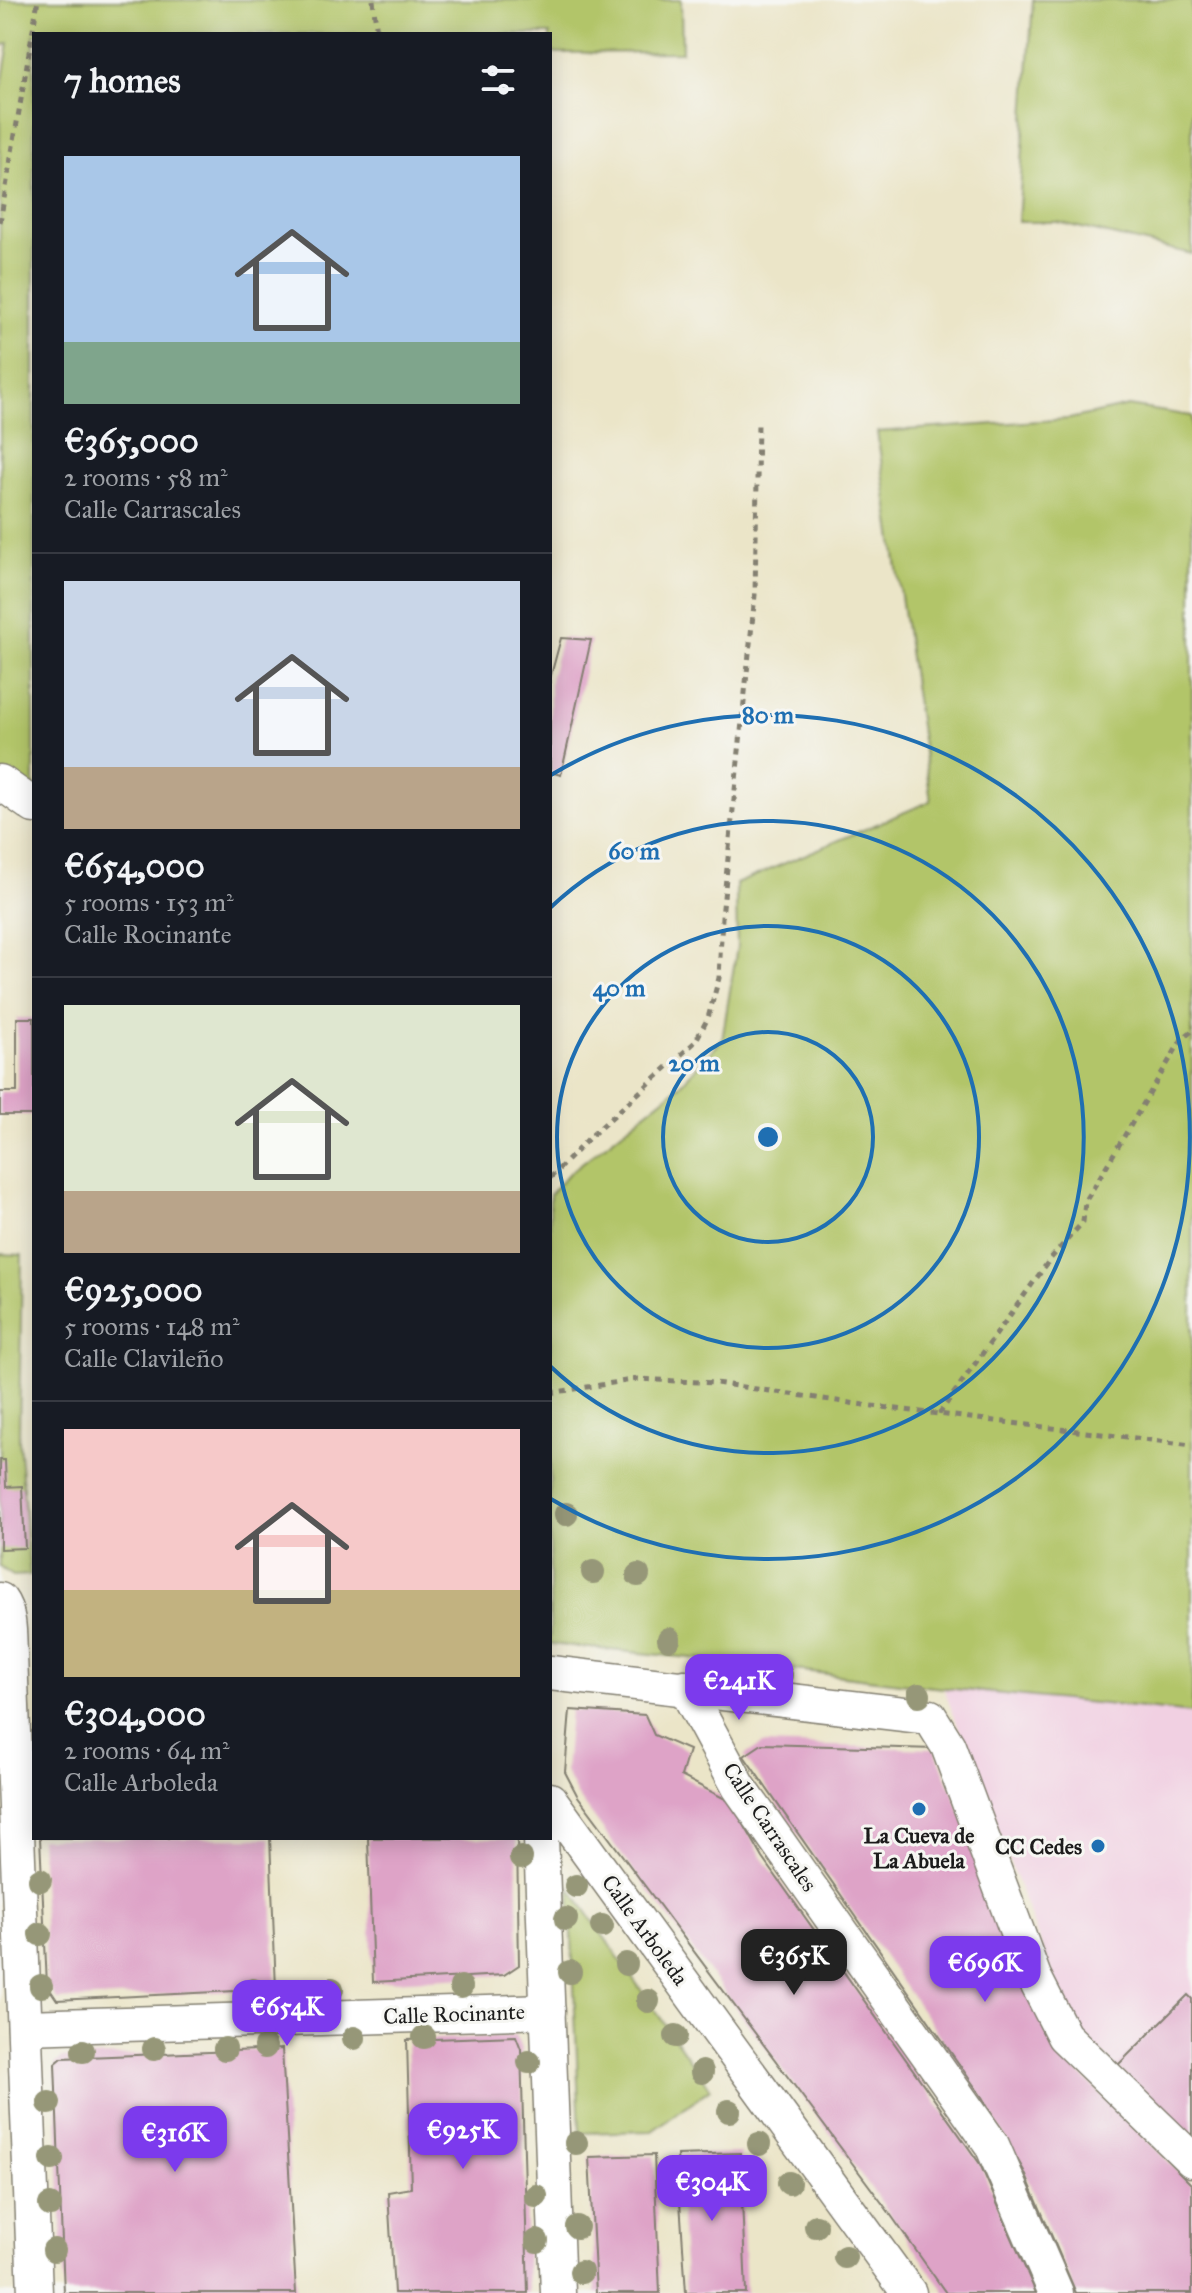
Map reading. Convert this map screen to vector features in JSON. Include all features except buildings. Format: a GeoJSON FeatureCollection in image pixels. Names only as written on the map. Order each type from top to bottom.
{"type":"FeatureCollection","features":[{"type":"Feature","properties":{"kind":"street"},"geometry":{"type":"LineString","coordinates":[[0,782],[32,805]]}},
{"type":"Feature","properties":{"kind":"street"},"geometry":{"type":"LineString","coordinates":[[0,1600],[22,1655],[25,2027],[35,2293]]}},
{"type":"Feature","properties":{"kind":"street"},"geometry":{"type":"LineString","coordinates":[[552,1673],[930,1717],[948,1746],[1034,1977],[1064,2036],[1192,2160]]}},
{"type":"Feature","properties":{"kind":"street","name":"Calle Carrascales"},"geometry":{"type":"LineString","coordinates":[[685,1687],[739,1787],[992,2145],[1056,2293]]}},
{"type":"Feature","properties":{"kind":"street","name":"Calle Arboleda"},"geometry":{"type":"LineString","coordinates":[[552,1803],[909,2293]]}},
{"type":"Feature","properties":{"kind":"street"},"geometry":{"type":"LineString","coordinates":[[541,1840],[558,2293]]}},
{"type":"Feature","properties":{"kind":"street","name":"Calle Rocinante"},"geometry":{"type":"LineString","coordinates":[[25,2027],[548,2011]]}},
{"type":"Feature","properties":{"kind":"path"},"geometry":{"type":"LineString","coordinates":[[33,32],[38,0]]}},
{"type":"Feature","properties":{"kind":"path"},"geometry":{"type":"LineString","coordinates":[[373,0],[377,32]]}},
{"type":"Feature","properties":{"kind":"path"},"geometry":{"type":"LineString","coordinates":[[0,222],[32,35]]}},
{"type":"Feature","properties":{"kind":"path"},"geometry":{"type":"LineString","coordinates":[[552,1176],[590,1137],[695,1042],[708,1018],[719,978],[722,917],[755,595],[758,423]]}},
{"type":"Feature","properties":{"kind":"path"},"geometry":{"type":"LineString","coordinates":[[939,1415],[1051,1258],[1083,1222],[1085,1202],[1182,1039],[1192,1031]]}},
{"type":"Feature","properties":{"kind":"path"},"geometry":{"type":"LineString","coordinates":[[552,1393],[638,1379],[716,1383],[939,1415],[1192,1445]]}},
{"type":"Feature","properties":{"kind":"shaded area","name":"CC Cedes"},"geometry":{"type":"Polygon","coordinates":[[[943,1687],[1192,1712],[1192,2139],[1077,2030],[1054,1979],[943,1687]]]}},
{"type":"Feature","properties":{"kind":"green space"},"geometry":{"type":"Polygon","coordinates":[[[0,0],[681,0],[682,52],[552,53],[552,32],[32,32],[32,800],[0,777],[0,97],[9,43],[0,47],[0,0]]]}},
{"type":"Feature","properties":{"kind":"green space"},"geometry":{"type":"Polygon","coordinates":[[[1033,0],[1192,0],[1192,254],[1057,222],[1018,222],[1033,0]]]}},
{"type":"Feature","properties":{"kind":"green space"},"geometry":{"type":"Polygon","coordinates":[[[1128,406],[1192,416],[1192,1713],[552,1644],[552,1192],[568,1174],[677,1088],[722,1040],[737,947],[736,884],[931,801],[877,432],[1069,419],[1128,406]]]}},
{"type":"Feature","properties":{"kind":"green space"},"geometry":{"type":"Polygon","coordinates":[[[0,1254],[22,1255],[19,1439],[30,1575],[13,1576],[0,1567],[0,1254]]]}},
{"type":"Feature","properties":{"kind":"green space"},"geometry":{"type":"Polygon","coordinates":[[[570,1888],[710,2089],[652,2131],[580,2133],[570,1888]]]}},
{"type":"Feature","properties":{"kind":"place","name":"La Cueva de La Abuela"},"geometry":{"type":"Point","coordinates":[919,1809]}},
{"type":"Feature","properties":{"kind":"place","name":"CC Cedes"},"geometry":{"type":"Point","coordinates":[1098,1846]}}]}
